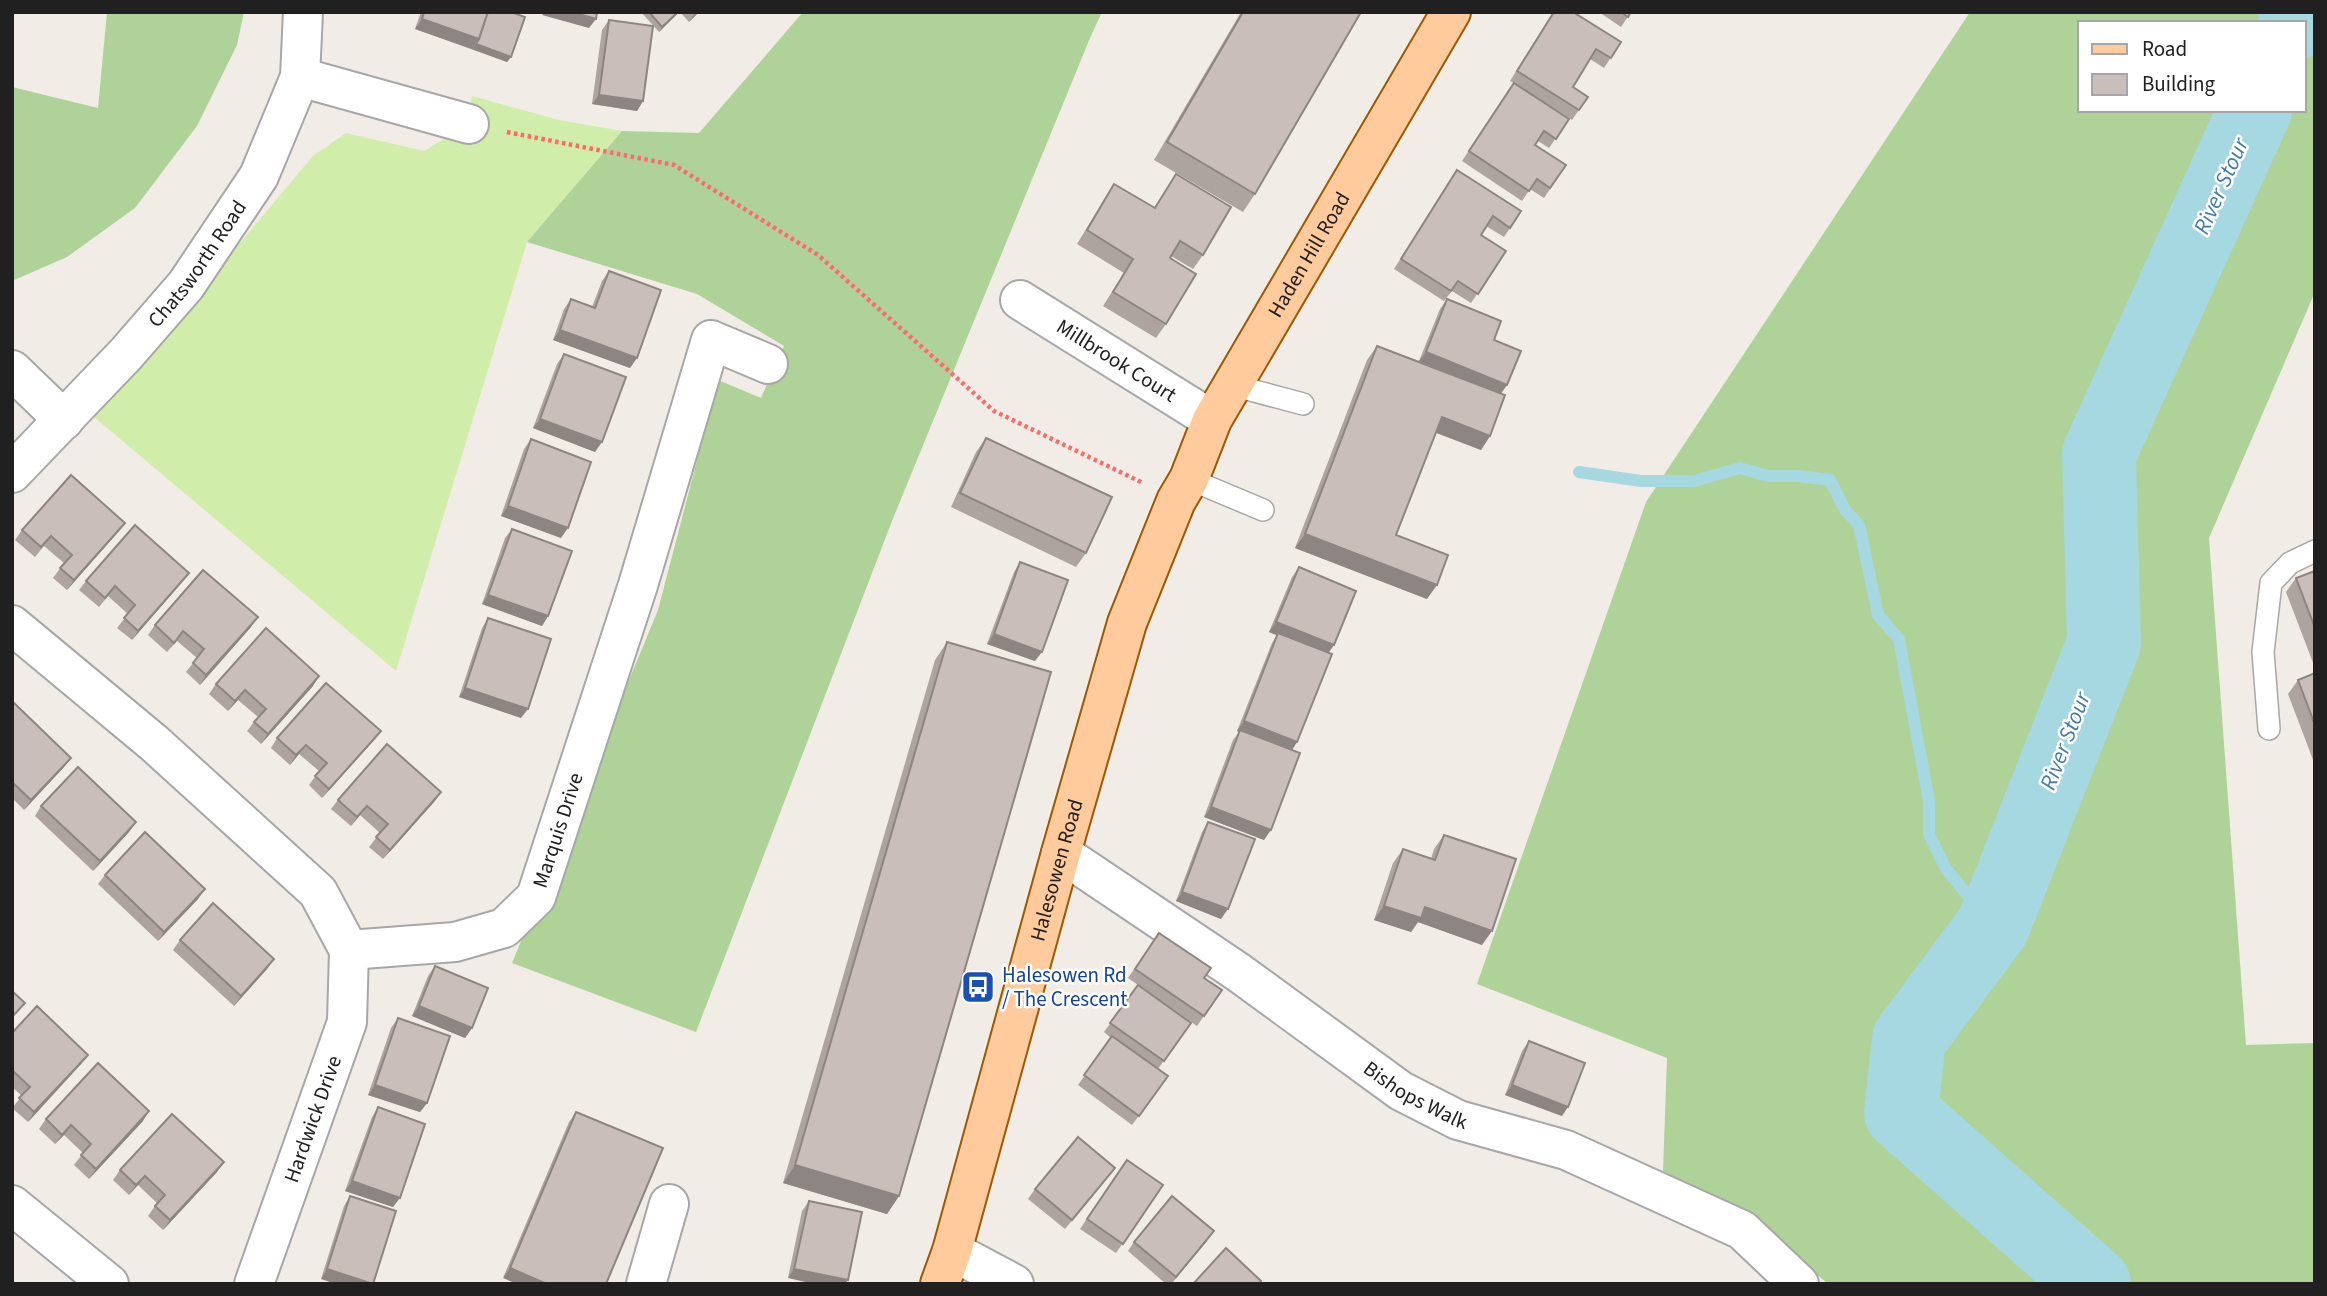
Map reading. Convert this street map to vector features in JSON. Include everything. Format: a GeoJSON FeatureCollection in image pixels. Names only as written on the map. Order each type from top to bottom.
{"type":"FeatureCollection","features":[{"type":"Feature","properties":{"kind":"main road","name":"Haden Hill Road"},"geometry":{"type":"LineString","coordinates":[[1182,490],[1212,420],[1451,12]]}},
{"type":"Feature","properties":{"kind":"main road","name":"Halesowen Road"},"geometry":{"type":"LineString","coordinates":[[946,1267],[1127,623],[1182,490]]}},
{"type":"Feature","properties":{"kind":"street","name":"Chatsworth Road"},"geometry":{"type":"LineString","coordinates":[[12,473],[126,354],[186,285],[259,176],[300,77],[303,12]]}},
{"type":"Feature","properties":{"kind":"street"},"geometry":{"type":"LineString","coordinates":[[300,77],[468,124]]}},
{"type":"Feature","properties":{"kind":"street","name":"Millbrook Court"},"geometry":{"type":"LineString","coordinates":[[1020,300],[1212,420]]}},
{"type":"Feature","properties":{"kind":"street","name":"Marquis Drive"},"geometry":{"type":"LineString","coordinates":[[349,950],[467,939],[504,928],[536,897],[638,585],[711,340],[768,364]]}},
{"type":"Feature","properties":{"kind":"street"},"geometry":{"type":"LineString","coordinates":[[12,370],[64,420]]}},
{"type":"Feature","properties":{"kind":"street"},"geometry":{"type":"LineString","coordinates":[[12,625],[154,743],[318,892],[349,950]]}},
{"type":"Feature","properties":{"kind":"street","name":"Bishops Walk"},"geometry":{"type":"LineString","coordinates":[[1061,853],[1238,972],[1401,1091],[1458,1120],[1566,1150],[1742,1230],[1799,1284]]}},
{"type":"Feature","properties":{"kind":"street","name":"Hardwick Drive"},"geometry":{"type":"LineString","coordinates":[[254,1284],[347,1021],[349,950]]}},
{"type":"Feature","properties":{"kind":"street"},"geometry":{"type":"LineString","coordinates":[[646,1284],[669,1204]]}},
{"type":"Feature","properties":{"kind":"street"},"geometry":{"type":"LineString","coordinates":[[12,1205],[109,1284]]}},
{"type":"Feature","properties":{"kind":"street"},"geometry":{"type":"LineString","coordinates":[[946,1267],[1014,1284]]}},
{"type":"Feature","properties":{"kind":"lane"},"geometry":{"type":"LineString","coordinates":[[1232,385],[1303,404]]}},
{"type":"Feature","properties":{"kind":"lane"},"geometry":{"type":"LineString","coordinates":[[1182,490],[1264,510]]}},
{"type":"Feature","properties":{"kind":"lane"},"geometry":{"type":"LineString","coordinates":[[2269,729],[2263,652],[2272,583],[2290,563],[2315,551]]}},
{"type":"Feature","properties":{"kind":"path"},"geometry":{"type":"LineString","coordinates":[[468,124],[674,165],[818,255],[993,411],[1154,489],[1182,490]]}},
{"type":"Feature","properties":{"kind":"green space"},"geometry":{"type":"Polygon","coordinates":[[[107,12],[244,12],[237,45],[197,126],[135,208],[67,257],[12,281],[12,87],[98,108],[107,12]]]}},
{"type":"Feature","properties":{"kind":"green space"},"geometry":{"type":"Polygon","coordinates":[[[803,12],[1102,12],[892,521],[696,1032],[512,963],[658,610],[718,380],[761,398],[784,346],[697,294],[527,242],[622,131],[699,133],[803,12]]]}},
{"type":"Feature","properties":{"kind":"green space"},"geometry":{"type":"Polygon","coordinates":[[[1970,12],[2315,12],[2315,292],[2209,538],[2246,1045],[2315,1043],[2315,1284],[1828,1284],[1754,1220],[1663,1171],[1667,1058],[1477,984],[1646,502],[1970,12]]]}},
{"type":"Feature","properties":{"kind":"green space"},"geometry":{"type":"Polygon","coordinates":[[[472,96],[559,120],[622,131],[527,242],[396,671],[94,417],[313,156],[346,133],[424,151],[468,124],[472,96]]]}},
{"type":"Feature","properties":{"kind":"building"},"geometry":{"type":"Polygon","coordinates":[[[424,12],[488,12],[479,39],[422,19],[424,12]]]}},
{"type":"Feature","properties":{"kind":"building"},"geometry":{"type":"Polygon","coordinates":[[[488,12],[511,12],[525,17],[511,57],[476,44],[488,12]]]}},
{"type":"Feature","properties":{"kind":"building"},"geometry":{"type":"Polygon","coordinates":[[[572,12],[597,12],[596,19],[572,12]]]}},
{"type":"Feature","properties":{"kind":"building"},"geometry":{"type":"Polygon","coordinates":[[[649,12],[678,12],[662,27],[649,12]]]}},
{"type":"Feature","properties":{"kind":"building"},"geometry":{"type":"Polygon","coordinates":[[[1243,12],[1361,12],[1255,194],[1167,142],[1243,12]]]}},
{"type":"Feature","properties":{"kind":"building"},"geometry":{"type":"Polygon","coordinates":[[[1554,12],[1573,12],[1621,42],[1611,58],[1596,49],[1573,87],[1588,97],[1579,110],[1517,71],[1554,12]]]}},
{"type":"Feature","properties":{"kind":"building"},"geometry":{"type":"Polygon","coordinates":[[[609,20],[653,26],[643,101],[599,95],[609,20]]]}},
{"type":"Feature","properties":{"kind":"building"},"geometry":{"type":"Polygon","coordinates":[[[1514,83],[1569,119],[1556,139],[1544,131],[1535,145],[1566,165],[1550,188],[1537,179],[1529,191],[1469,151],[1514,83]]]}},
{"type":"Feature","properties":{"kind":"building"},"geometry":{"type":"Polygon","coordinates":[[[1457,170],[1521,211],[1510,228],[1493,216],[1481,235],[1506,251],[1478,294],[1458,281],[1451,291],[1401,259],[1457,170]]]}},
{"type":"Feature","properties":{"kind":"building"},"geometry":{"type":"Polygon","coordinates":[[[1176,174],[1231,207],[1203,255],[1180,241],[1170,258],[1196,274],[1166,324],[1113,292],[1133,259],[1087,230],[1114,184],[1155,208],[1176,174]]]}},
{"type":"Feature","properties":{"kind":"building"},"geometry":{"type":"Polygon","coordinates":[[[609,271],[661,290],[637,358],[560,330],[571,299],[595,308],[609,271]]]}},
{"type":"Feature","properties":{"kind":"building"},"geometry":{"type":"Polygon","coordinates":[[[1447,299],[1501,321],[1494,340],[1521,351],[1507,385],[1426,352],[1447,299]]]}},
{"type":"Feature","properties":{"kind":"building"},"geometry":{"type":"Polygon","coordinates":[[[1377,346],[1505,395],[1490,436],[1442,417],[1396,535],[1448,555],[1437,585],[1305,534],[1377,346]]]}},
{"type":"Feature","properties":{"kind":"building"},"geometry":{"type":"Polygon","coordinates":[[[564,354],[626,377],[602,442],[540,419],[564,354]]]}},
{"type":"Feature","properties":{"kind":"building"},"geometry":{"type":"Polygon","coordinates":[[[986,438],[1112,497],[1086,553],[960,493],[986,438]]]}},
{"type":"Feature","properties":{"kind":"building"},"geometry":{"type":"Polygon","coordinates":[[[531,439],[591,462],[568,528],[508,506],[531,439]]]}},
{"type":"Feature","properties":{"kind":"building"},"geometry":{"type":"Polygon","coordinates":[[[71,475],[125,523],[74,580],[60,568],[72,555],[51,536],[41,547],[22,530],[71,475]]]}},
{"type":"Feature","properties":{"kind":"building"},"geometry":{"type":"Polygon","coordinates":[[[135,525],[189,573],[138,631],[124,618],[135,605],[115,586],[105,598],[86,581],[135,525]]]}},
{"type":"Feature","properties":{"kind":"building"},"geometry":{"type":"Polygon","coordinates":[[[512,529],[572,551],[548,616],[488,595],[512,529]]]}},
{"type":"Feature","properties":{"kind":"building"},"geometry":{"type":"Polygon","coordinates":[[[1020,562],[1068,580],[1042,652],[994,634],[1020,562]]]}},
{"type":"Feature","properties":{"kind":"building"},"geometry":{"type":"Polygon","coordinates":[[[1299,567],[1356,591],[1334,645],[1276,622],[1299,567]]]}},
{"type":"Feature","properties":{"kind":"building"},"geometry":{"type":"Polygon","coordinates":[[[203,570],[258,617],[206,675],[193,663],[204,649],[183,631],[174,643],[155,625],[203,570]]]}},
{"type":"Feature","properties":{"kind":"building"},"geometry":{"type":"Polygon","coordinates":[[[2315,571],[2315,628],[2296,578],[2315,571]]]}},
{"type":"Feature","properties":{"kind":"building"},"geometry":{"type":"Polygon","coordinates":[[[488,618],[551,639],[528,709],[465,688],[488,618]]]}},
{"type":"Feature","properties":{"kind":"building"},"geometry":{"type":"Polygon","coordinates":[[[266,628],[319,676],[268,734],[254,722],[266,709],[245,690],[235,701],[216,684],[266,628]]]}},
{"type":"Feature","properties":{"kind":"building"},"geometry":{"type":"Polygon","coordinates":[[[1278,633],[1332,654],[1297,742],[1244,721],[1278,633]]]}},
{"type":"Feature","properties":{"kind":"building"},"geometry":{"type":"Polygon","coordinates":[[[947,642],[1051,672],[899,1196],[795,1165],[947,642]]]}},
{"type":"Feature","properties":{"kind":"building"},"geometry":{"type":"Polygon","coordinates":[[[2315,673],[2315,725],[2298,680],[2315,673]]]}},
{"type":"Feature","properties":{"kind":"building"},"geometry":{"type":"Polygon","coordinates":[[[326,683],[381,731],[329,789],[315,776],[327,763],[306,745],[296,755],[277,738],[326,683]]]}},
{"type":"Feature","properties":{"kind":"building"},"geometry":{"type":"Polygon","coordinates":[[[13,702],[71,758],[31,800],[12,782],[13,702]]]}},
{"type":"Feature","properties":{"kind":"building"},"geometry":{"type":"Polygon","coordinates":[[[1240,730],[1300,753],[1271,830],[1211,807],[1240,730]]]}},
{"type":"Feature","properties":{"kind":"building"},"geometry":{"type":"Polygon","coordinates":[[[387,744],[441,792],[390,850],[376,837],[388,824],[367,806],[357,817],[338,800],[387,744]]]}},
{"type":"Feature","properties":{"kind":"building"},"geometry":{"type":"Polygon","coordinates":[[[78,767],[136,822],[100,861],[41,806],[78,767]]]}},
{"type":"Feature","properties":{"kind":"building"},"geometry":{"type":"Polygon","coordinates":[[[1208,822],[1255,839],[1228,909],[1182,892],[1208,822]]]}},
{"type":"Feature","properties":{"kind":"building"},"geometry":{"type":"Polygon","coordinates":[[[145,832],[205,889],[164,932],[105,875],[145,832]]]}},
{"type":"Feature","properties":{"kind":"building"},"geometry":{"type":"Polygon","coordinates":[[[1444,835],[1516,859],[1492,931],[1425,907],[1421,918],[1384,906],[1403,849],[1435,860],[1444,835]]]}},
{"type":"Feature","properties":{"kind":"building"},"geometry":{"type":"Polygon","coordinates":[[[213,903],[274,959],[241,996],[180,940],[213,903]]]}},
{"type":"Feature","properties":{"kind":"building"},"geometry":{"type":"Polygon","coordinates":[[[1159,933],[1211,968],[1204,978],[1222,990],[1204,1016],[1135,969],[1159,933]]]}},
{"type":"Feature","properties":{"kind":"building"},"geometry":{"type":"Polygon","coordinates":[[[435,966],[488,988],[472,1028],[419,1006],[435,966]]]}},
{"type":"Feature","properties":{"kind":"building"},"geometry":{"type":"Polygon","coordinates":[[[1138,985],[1191,1023],[1164,1061],[1110,1023],[1138,985]]]}},
{"type":"Feature","properties":{"kind":"building"},"geometry":{"type":"Polygon","coordinates":[[[12,991],[25,1003],[12,1017],[12,991]]]}},
{"type":"Feature","properties":{"kind":"building"},"geometry":{"type":"Polygon","coordinates":[[[37,1006],[88,1055],[34,1112],[19,1098],[30,1087],[12,1070],[12,1033],[37,1006]]]}},
{"type":"Feature","properties":{"kind":"building"},"geometry":{"type":"Polygon","coordinates":[[[398,1018],[450,1036],[427,1103],[375,1085],[398,1018]]]}},
{"type":"Feature","properties":{"kind":"building"},"geometry":{"type":"Polygon","coordinates":[[[1112,1036],[1168,1076],[1139,1116],[1084,1075],[1112,1036]]]}},
{"type":"Feature","properties":{"kind":"building"},"geometry":{"type":"Polygon","coordinates":[[[1529,1041],[1585,1063],[1568,1107],[1512,1085],[1529,1041]]]}},
{"type":"Feature","properties":{"kind":"building"},"geometry":{"type":"Polygon","coordinates":[[[98,1063],[149,1111],[96,1169],[81,1155],[91,1144],[71,1125],[62,1135],[46,1119],[98,1063]]]}},
{"type":"Feature","properties":{"kind":"building"},"geometry":{"type":"Polygon","coordinates":[[[378,1107],[425,1124],[400,1198],[352,1181],[378,1107]]]}},
{"type":"Feature","properties":{"kind":"building"},"geometry":{"type":"Polygon","coordinates":[[[576,1112],[663,1148],[606,1284],[547,1284],[510,1268],[576,1112]]]}},
{"type":"Feature","properties":{"kind":"building"},"geometry":{"type":"Polygon","coordinates":[[[172,1114],[224,1162],[170,1220],[155,1206],[165,1195],[145,1176],[136,1185],[120,1170],[172,1114]]]}},
{"type":"Feature","properties":{"kind":"building"},"geometry":{"type":"Polygon","coordinates":[[[1078,1137],[1115,1168],[1072,1220],[1035,1189],[1078,1137]]]}},
{"type":"Feature","properties":{"kind":"building"},"geometry":{"type":"Polygon","coordinates":[[[1127,1160],[1163,1185],[1123,1244],[1087,1219],[1127,1160]]]}},
{"type":"Feature","properties":{"kind":"building"},"geometry":{"type":"Polygon","coordinates":[[[350,1196],[396,1211],[373,1284],[327,1269],[350,1196]]]}},
{"type":"Feature","properties":{"kind":"building"},"geometry":{"type":"Polygon","coordinates":[[[1172,1196],[1214,1231],[1176,1277],[1134,1242],[1172,1196]]]}},
{"type":"Feature","properties":{"kind":"building"},"geometry":{"type":"Polygon","coordinates":[[[809,1201],[862,1212],[848,1280],[794,1269],[809,1201]]]}},
{"type":"Feature","properties":{"kind":"building"},"geometry":{"type":"Polygon","coordinates":[[[1226,1248],[1261,1281],[1259,1284],[1193,1284],[1226,1248]]]}},
{"type":"Feature","properties":{"kind":"waterway","name":"River Stour"},"geometry":{"type":"LineString","coordinates":[[2296,21],[2300,12]]}},
{"type":"Feature","properties":{"kind":"waterway","name":"River Stour"},"geometry":{"type":"LineString","coordinates":[[2094,1284],[1901,1113],[1909,1039],[1993,926],[2104,643],[2099,454],[2254,112]]}},
{"type":"Feature","properties":{"kind":"waterway"},"geometry":{"type":"LineString","coordinates":[[1579,472],[1641,481],[1694,481],[1740,468],[1768,476],[1830,480],[1845,510],[1859,525],[1878,615],[1899,639],[1929,801],[1929,834],[1946,869],[1993,926]]}},
{"type":"Feature","properties":{"kind":"place","name":"Halesowen Rd / The Crescent"},"geometry":{"type":"Point","coordinates":[978,987]}}]}
